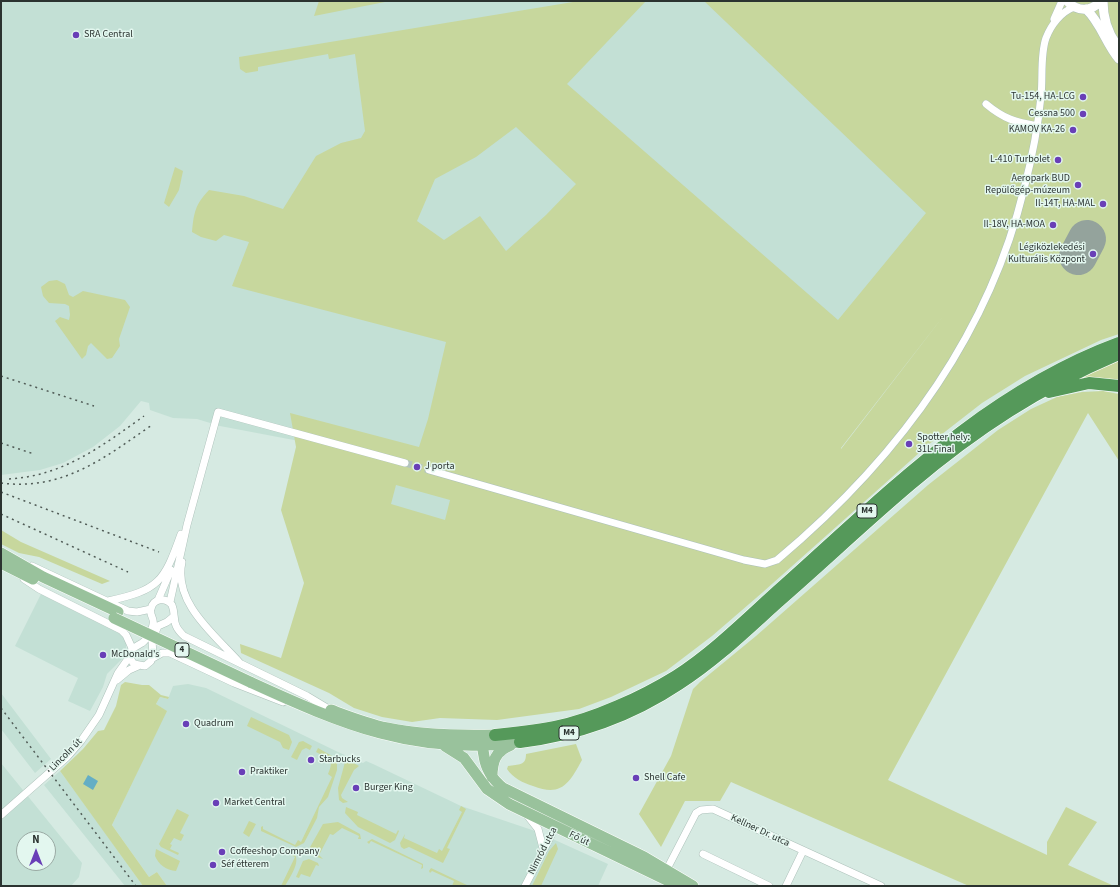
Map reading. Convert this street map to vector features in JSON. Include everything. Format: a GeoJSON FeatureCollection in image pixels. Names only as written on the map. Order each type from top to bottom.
{"type":"FeatureCollection","features":[{"type":"Feature","properties":{"kind":"highway"},"geometry":{"type":"LineString","coordinates":[[1107,348],[1119,340]]}},
{"type":"Feature","properties":{"kind":"highway","name":"M4"},"geometry":{"type":"LineString","coordinates":[[495,735],[556,727],[586,718],[634,698],[676,676],[725,638],[903,479],[958,433],[1033,383],[1119,343]]}},
{"type":"Feature","properties":{"kind":"highway","name":"M4"},"geometry":{"type":"LineString","coordinates":[[520,742],[574,732],[616,718],[680,684],[726,649],[931,468],[983,428],[1031,397],[1064,379],[1119,354]]}},
{"type":"Feature","properties":{"kind":"highway"},"geometry":{"type":"LineString","coordinates":[[1031,397],[1084,384],[1119,386]]}},
{"type":"Feature","properties":{"kind":"main road","name":"4"},"geometry":{"type":"LineString","coordinates":[[3,559],[42,580],[251,679],[320,714],[387,736],[441,744],[464,758],[484,785]]}},
{"type":"Feature","properties":{"kind":"main road","name":"4"},"geometry":{"type":"LineString","coordinates":[[251,679],[332,711],[387,728],[411,732],[465,736],[480,744]]}},
{"type":"Feature","properties":{"kind":"main road"},"geometry":{"type":"LineString","coordinates":[[465,736],[495,735]]}},
{"type":"Feature","properties":{"kind":"main road"},"geometry":{"type":"LineString","coordinates":[[484,785],[474,760],[480,744],[495,735]]}},
{"type":"Feature","properties":{"kind":"main road"},"geometry":{"type":"LineString","coordinates":[[441,744],[520,742]]}},
{"type":"Feature","properties":{"kind":"main road"},"geometry":{"type":"LineString","coordinates":[[492,778],[492,762],[495,756],[502,750],[520,742]]}},
{"type":"Feature","properties":{"kind":"main road"},"geometry":{"type":"LineString","coordinates":[[480,744],[486,767],[492,778],[511,792],[667,869],[693,886]]}},
{"type":"Feature","properties":{"kind":"main road","name":"Fő út"},"geometry":{"type":"LineString","coordinates":[[484,785],[496,797],[674,885]]}},
{"type":"Feature","properties":{"kind":"main road"},"geometry":{"type":"LineString","coordinates":[[645,870],[667,869]]}},
{"type":"Feature","properties":{"kind":"street"},"geometry":{"type":"LineString","coordinates":[[429,470],[744,560],[765,564],[772,563],[788,551],[822,519],[876,465],[926,404],[951,367],[984,304],[1003,257],[1021,203],[1038,126],[1045,43],[1062,1]]}},
{"type":"Feature","properties":{"kind":"street"},"geometry":{"type":"LineString","coordinates":[[1086,9],[1096,6],[1102,1]]}},
{"type":"Feature","properties":{"kind":"street"},"geometry":{"type":"LineString","coordinates":[[1102,1],[1105,21],[1112,38],[1119,48]]}},
{"type":"Feature","properties":{"kind":"street"},"geometry":{"type":"LineString","coordinates":[[1052,27],[1070,4],[1086,9],[1097,21],[1107,44],[1119,59]]}},
{"type":"Feature","properties":{"kind":"street"},"geometry":{"type":"LineString","coordinates":[[986,104],[1000,116],[1018,122],[1038,126]]}},
{"type":"Feature","properties":{"kind":"street"},"geometry":{"type":"LineString","coordinates":[[170,602],[187,525],[218,412],[405,463]]}},
{"type":"Feature","properties":{"kind":"street"},"geometry":{"type":"LineString","coordinates":[[3,559],[44,570],[133,612],[151,608],[162,594],[187,525]]}},
{"type":"Feature","properties":{"kind":"street"},"geometry":{"type":"LineString","coordinates":[[108,601],[143,592],[162,578],[170,566],[182,531],[187,525]]}},
{"type":"Feature","properties":{"kind":"street"},"geometry":{"type":"LineString","coordinates":[[187,525],[188,534],[180,569],[183,589],[194,611],[241,664]]}},
{"type":"Feature","properties":{"kind":"street"},"geometry":{"type":"LineString","coordinates":[[3,559],[38,589],[121,630],[126,635],[132,648],[130,656],[132,661],[138,666],[145,666],[153,658],[162,653],[170,653],[248,688],[290,705],[320,714]]}},
{"type":"Feature","properties":{"kind":"street"},"geometry":{"type":"LineString","coordinates":[[158,600],[166,600],[170,602],[174,609],[173,616],[176,628],[184,636],[307,696],[332,711]]}},
{"type":"Feature","properties":{"kind":"street"},"geometry":{"type":"LineString","coordinates":[[132,648],[142,643],[150,632],[154,619],[151,608]]}},
{"type":"Feature","properties":{"kind":"street"},"geometry":{"type":"LineString","coordinates":[[153,658],[152,649],[154,634],[158,626],[173,616]]}},
{"type":"Feature","properties":{"kind":"street"},"geometry":{"type":"LineString","coordinates":[[154,619],[164,623]]}},
{"type":"Feature","properties":{"kind":"street"},"geometry":{"type":"LineString","coordinates":[[142,643],[152,649]]}},
{"type":"Feature","properties":{"kind":"street","name":"Lincoln út"},"geometry":{"type":"LineString","coordinates":[[1,815],[67,756],[81,741],[99,715],[115,681],[130,656]]}},
{"type":"Feature","properties":{"kind":"street","name":"Lincoln út"},"geometry":{"type":"LineString","coordinates":[[115,681],[129,670],[138,666]]}},
{"type":"Feature","properties":{"kind":"street","name":"Kellner Dr. utca"},"geometry":{"type":"LineString","coordinates":[[667,869],[692,818],[696,813],[707,808],[713,809],[881,886]]}},
{"type":"Feature","properties":{"kind":"street"},"geometry":{"type":"LineString","coordinates":[[525,812],[538,829],[543,848]]}},
{"type":"Feature","properties":{"kind":"street","name":"Nimród utca"},"geometry":{"type":"LineString","coordinates":[[525,886],[543,848],[562,817]]}},
{"type":"Feature","properties":{"kind":"street"},"geometry":{"type":"LineString","coordinates":[[786,886],[803,851]]}},
{"type":"Feature","properties":{"kind":"street"},"geometry":{"type":"LineString","coordinates":[[703,854],[769,886]]}},
{"type":"Feature","properties":{"kind":"shaded area"},"geometry":{"type":"Polygon","coordinates":[[[1,1],[1031,1],[972,279],[492,593],[320,445],[220,426],[197,419],[173,418],[150,410],[149,403],[141,401],[120,426],[93,447],[63,463],[40,470],[1,475],[1,1]]]}},
{"type":"Feature","properties":{"kind":"shaded area"},"geometry":{"type":"Polygon","coordinates":[[[41,594],[122,634],[126,641],[126,655],[107,674],[103,687],[90,711],[68,701],[78,678],[15,646],[41,594]]]}},
{"type":"Feature","properties":{"kind":"shaded area"},"geometry":{"type":"Polygon","coordinates":[[[188,684],[206,688],[338,752],[363,763],[366,761],[373,764],[461,806],[535,831],[608,864],[598,886],[167,886],[157,872],[149,877],[112,825],[166,711],[156,704],[160,697],[168,699],[173,686],[188,684]]]}},
{"type":"Feature","properties":{"kind":"shaded area"},"geometry":{"type":"Polygon","coordinates":[[[1,693],[51,759],[35,773],[1,729],[1,693]]]}},
{"type":"Feature","properties":{"kind":"shaded area"},"geometry":{"type":"Polygon","coordinates":[[[1,763],[82,863],[79,877],[71,886],[1,886],[1,763]]]}},
{"type":"Feature","properties":{"kind":"shaded area"},"geometry":{"type":"Polygon","coordinates":[[[60,771],[143,886],[125,886],[44,785],[60,771]]]}},
{"type":"Feature","properties":{"kind":"green space"},"geometry":{"type":"Polygon","coordinates":[[[319,1],[390,1],[314,16],[319,1]]]}},
{"type":"Feature","properties":{"kind":"green space"},"geometry":{"type":"Polygon","coordinates":[[[579,1],[646,1],[567,84],[838,320],[926,213],[704,1],[1119,1],[1119,334],[1101,340],[1025,376],[982,403],[928,445],[712,636],[666,671],[611,697],[579,709],[497,720],[440,718],[412,722],[382,717],[354,708],[329,693],[241,653],[240,644],[281,658],[304,583],[281,510],[296,447],[290,413],[419,447],[428,419],[446,342],[232,286],[249,242],[224,235],[216,241],[201,237],[192,232],[196,209],[209,190],[244,196],[283,209],[316,156],[341,143],[361,138],[365,131],[355,54],[329,59],[328,54],[258,67],[258,71],[246,73],[240,69],[239,57],[579,1]],[[516,127],[476,157],[435,179],[417,221],[444,240],[480,216],[506,251],[546,215],[576,184],[516,127]],[[945,314],[841,448],[841,449],[945,314]],[[396,485],[391,504],[445,520],[450,500],[396,485]]]}},
{"type":"Feature","properties":{"kind":"green space"},"geometry":{"type":"Polygon","coordinates":[[[175,167],[183,171],[179,190],[169,207],[164,203],[175,167]]]}},
{"type":"Feature","properties":{"kind":"green space"},"geometry":{"type":"Polygon","coordinates":[[[57,280],[65,284],[69,295],[73,297],[83,291],[125,300],[130,307],[119,339],[120,346],[112,358],[107,359],[91,343],[88,346],[86,355],[82,359],[55,321],[60,317],[69,320],[69,306],[65,304],[49,303],[43,296],[41,287],[49,281],[57,280]]]}},
{"type":"Feature","properties":{"kind":"green space"},"geometry":{"type":"Polygon","coordinates":[[[1119,361],[1119,381],[1070,381],[1119,361]]]}},
{"type":"Feature","properties":{"kind":"green space"},"geometry":{"type":"Polygon","coordinates":[[[1103,391],[1119,394],[1119,461],[1088,413],[888,780],[1047,855],[1047,842],[1066,807],[1097,822],[1068,865],[1114,886],[969,886],[731,782],[720,801],[685,801],[661,847],[639,814],[671,756],[693,689],[756,636],[928,485],[998,430],[1031,409],[1057,397],[1082,392],[1103,391]]]}},
{"type":"Feature","properties":{"kind":"green space"},"geometry":{"type":"Polygon","coordinates":[[[1,530],[21,542],[110,581],[102,584],[39,557],[19,553],[1,544],[1,530]]]}},
{"type":"Feature","properties":{"kind":"green space"},"geometry":{"type":"Polygon","coordinates":[[[125,682],[149,685],[161,695],[169,697],[168,699],[160,697],[156,704],[167,711],[112,825],[149,877],[157,872],[167,886],[143,886],[60,771],[83,749],[98,731],[104,730],[116,706],[121,685],[125,682]]]}},
{"type":"Feature","properties":{"kind":"green space"},"geometry":{"type":"Polygon","coordinates":[[[251,717],[289,735],[292,742],[289,750],[283,748],[280,742],[247,726],[251,717]]]}},
{"type":"Feature","properties":{"kind":"green space"},"geometry":{"type":"Polygon","coordinates":[[[303,741],[312,746],[310,750],[306,748],[302,750],[297,760],[291,757],[299,742],[303,741]]]}},
{"type":"Feature","properties":{"kind":"green space"},"geometry":{"type":"Polygon","coordinates":[[[576,744],[582,760],[568,782],[557,789],[543,789],[518,780],[507,769],[508,766],[523,763],[526,758],[526,754],[576,744]]]}},
{"type":"Feature","properties":{"kind":"green space"},"geometry":{"type":"Polygon","coordinates":[[[318,748],[332,756],[337,763],[337,770],[328,797],[319,807],[317,818],[304,843],[296,847],[261,831],[261,827],[263,826],[263,829],[295,845],[298,840],[301,842],[332,777],[328,774],[331,762],[316,752],[318,748]]]}},
{"type":"Feature","properties":{"kind":"green space"},"geometry":{"type":"Polygon","coordinates":[[[348,760],[359,766],[354,770],[341,795],[342,798],[348,802],[343,803],[339,800],[338,788],[345,762],[348,760]]]}},
{"type":"Feature","properties":{"kind":"green space"},"geometry":{"type":"Polygon","coordinates":[[[461,806],[466,809],[447,848],[450,849],[443,863],[409,847],[404,849],[401,847],[400,843],[405,834],[404,838],[437,853],[439,849],[442,851],[462,812],[459,810],[461,806]]]}},
{"type":"Feature","properties":{"kind":"green space"},"geometry":{"type":"Polygon","coordinates":[[[346,807],[358,812],[357,815],[396,834],[398,830],[399,831],[395,840],[390,843],[358,827],[345,813],[346,807]]]}},
{"type":"Feature","properties":{"kind":"green space"},"geometry":{"type":"Polygon","coordinates":[[[177,809],[189,815],[180,833],[184,835],[181,841],[174,838],[170,844],[172,845],[170,849],[179,853],[178,855],[161,847],[159,844],[177,809]]]}},
{"type":"Feature","properties":{"kind":"green space"},"geometry":{"type":"Polygon","coordinates":[[[249,821],[256,824],[249,837],[243,833],[249,821]]]}},
{"type":"Feature","properties":{"kind":"green space"},"geometry":{"type":"Polygon","coordinates":[[[338,822],[360,834],[361,839],[358,839],[359,836],[342,828],[333,835],[330,834],[319,855],[323,859],[311,855],[309,849],[323,824],[338,822]]]}},
{"type":"Feature","properties":{"kind":"green space"},"geometry":{"type":"Polygon","coordinates":[[[372,839],[423,864],[423,868],[421,869],[422,865],[371,841],[369,844],[367,842],[372,839]]]}},
{"type":"Feature","properties":{"kind":"green space"},"geometry":{"type":"Polygon","coordinates":[[[556,843],[558,849],[541,886],[532,886],[549,851],[556,843]]]}},
{"type":"Feature","properties":{"kind":"green space"},"geometry":{"type":"Polygon","coordinates":[[[156,849],[180,861],[176,871],[169,870],[161,864],[155,856],[156,849]]]}},
{"type":"Feature","properties":{"kind":"green space"},"geometry":{"type":"Polygon","coordinates":[[[291,851],[295,854],[296,858],[295,868],[285,886],[281,886],[295,857],[289,854],[291,851]]]}},
{"type":"Feature","properties":{"kind":"green space"},"geometry":{"type":"Polygon","coordinates":[[[309,859],[318,863],[319,866],[316,865],[310,877],[301,874],[299,878],[296,877],[303,861],[309,859]]]}},
{"type":"Feature","properties":{"kind":"green space"},"geometry":{"type":"Polygon","coordinates":[[[431,868],[469,886],[452,886],[454,881],[432,871],[430,873],[429,871],[431,868]]]}},
{"type":"Feature","properties":{"kind":"water"},"geometry":{"type":"Polygon","coordinates":[[[88,775],[98,781],[93,790],[83,784],[88,775]]]}},
{"type":"Feature","properties":{"kind":"runway"},"geometry":{"type":"LineString","coordinates":[[1078,256],[1087,239]]}},
{"type":"Feature","properties":{"kind":"tunnel"},"geometry":{"type":"LineString","coordinates":[[405,463],[429,470]]}},
{"type":"Feature","properties":{"kind":"railway"},"geometry":{"type":"LineString","coordinates":[[1,376],[94,406]]}},
{"type":"Feature","properties":{"kind":"railway"},"geometry":{"type":"LineString","coordinates":[[9,479],[29,477],[64,466],[81,458],[144,416]]}},
{"type":"Feature","properties":{"kind":"railway"},"geometry":{"type":"LineString","coordinates":[[1,483],[23,484],[44,482],[63,477],[99,460],[152,425]]}},
{"type":"Feature","properties":{"kind":"railway"},"geometry":{"type":"LineString","coordinates":[[1,443],[34,454]]}},
{"type":"Feature","properties":{"kind":"railway"},"geometry":{"type":"LineString","coordinates":[[1,492],[159,552]]}},
{"type":"Feature","properties":{"kind":"railway"},"geometry":{"type":"LineString","coordinates":[[1,514],[128,572]]}},
{"type":"Feature","properties":{"kind":"railway"},"geometry":{"type":"LineString","coordinates":[[1,708],[136,886]]}},
{"type":"Feature","properties":{"kind":"place","name":"SRA Central"},"geometry":{"type":"Point","coordinates":[76,35]}},
{"type":"Feature","properties":{"kind":"place","name":"Tu-154, HA-LCG"},"geometry":{"type":"Point","coordinates":[1083,97]}},
{"type":"Feature","properties":{"kind":"place","name":"Cessna 500"},"geometry":{"type":"Point","coordinates":[1083,114]}},
{"type":"Feature","properties":{"kind":"place","name":"KAMOV KA-26"},"geometry":{"type":"Point","coordinates":[1073,130]}},
{"type":"Feature","properties":{"kind":"place","name":"L-410 Turbolet"},"geometry":{"type":"Point","coordinates":[1058,160]}},
{"type":"Feature","properties":{"kind":"place","name":"Aeropark BUD Repülőgép-múzeum"},"geometry":{"type":"Point","coordinates":[1078,185]}},
{"type":"Feature","properties":{"kind":"place","name":"Il-14T, HA-MAL"},"geometry":{"type":"Point","coordinates":[1103,204]}},
{"type":"Feature","properties":{"kind":"place","name":"Il-18V, HA-MOA"},"geometry":{"type":"Point","coordinates":[1053,225]}},
{"type":"Feature","properties":{"kind":"place","name":"Légiközlekedési Kulturális Központ"},"geometry":{"type":"Point","coordinates":[1093,254]}},
{"type":"Feature","properties":{"kind":"place","name":"Spotter hely: 31L Final"},"geometry":{"type":"Point","coordinates":[909,444]}},
{"type":"Feature","properties":{"kind":"place","name":"J porta"},"geometry":{"type":"Point","coordinates":[417,467]}},
{"type":"Feature","properties":{"kind":"place","name":"McDonald's"},"geometry":{"type":"Point","coordinates":[103,655]}},
{"type":"Feature","properties":{"kind":"place","name":"Quadrum"},"geometry":{"type":"Point","coordinates":[186,724]}},
{"type":"Feature","properties":{"kind":"place","name":"Starbucks"},"geometry":{"type":"Point","coordinates":[311,760]}},
{"type":"Feature","properties":{"kind":"place","name":"Praktiker"},"geometry":{"type":"Point","coordinates":[242,772]}},
{"type":"Feature","properties":{"kind":"place","name":"Shell Cafe"},"geometry":{"type":"Point","coordinates":[636,778]}},
{"type":"Feature","properties":{"kind":"place","name":"Burger King"},"geometry":{"type":"Point","coordinates":[356,788]}},
{"type":"Feature","properties":{"kind":"place","name":"Market Central"},"geometry":{"type":"Point","coordinates":[216,803]}},
{"type":"Feature","properties":{"kind":"place","name":"Coffeeshop Company"},"geometry":{"type":"Point","coordinates":[222,852]}},
{"type":"Feature","properties":{"kind":"place","name":"Séf étterem"},"geometry":{"type":"Point","coordinates":[213,865]}}]}
